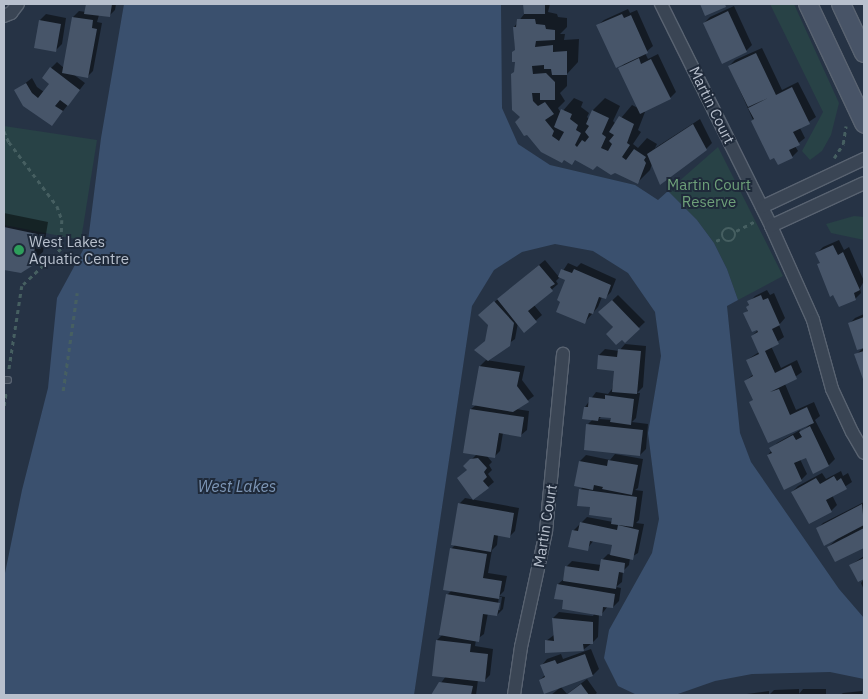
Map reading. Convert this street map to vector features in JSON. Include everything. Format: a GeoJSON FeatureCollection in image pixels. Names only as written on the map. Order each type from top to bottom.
{"type":"FeatureCollection","features":[{"type":"Feature","properties":{"kind":"main road"},"geometry":{"type":"LineString","coordinates":[[808,4],[864,123]]}},
{"type":"Feature","properties":{"kind":"main road"},"geometry":{"type":"LineString","coordinates":[[841,4],[864,53]]}},
{"type":"Feature","properties":{"kind":"street"},"geometry":{"type":"LineString","coordinates":[[4,16],[11,13],[18,4]]}},
{"type":"Feature","properties":{"kind":"street","name":"Martin Court"},"geometry":{"type":"LineString","coordinates":[[661,4],[762,207],[814,320],[832,389],[864,453]]}},
{"type":"Feature","properties":{"kind":"street"},"geometry":{"type":"LineString","coordinates":[[762,207],[864,159]]}},
{"type":"Feature","properties":{"kind":"street"},"geometry":{"type":"LineString","coordinates":[[771,226],[864,183]]}},
{"type":"Feature","properties":{"kind":"street","name":"Martin Court"},"geometry":{"type":"LineString","coordinates":[[514,695],[521,647],[546,531],[563,354]]}},
{"type":"Feature","properties":{"kind":"path"},"geometry":{"type":"LineString","coordinates":[[831,163],[843,144],[846,134],[846,119]]}},
{"type":"Feature","properties":{"kind":"path"},"geometry":{"type":"LineString","coordinates":[[4,131],[14,150],[57,206],[62,220],[61,249],[22,286],[6,380],[4,406]]}},
{"type":"Feature","properties":{"kind":"path"},"geometry":{"type":"LineString","coordinates":[[723,238],[729,242],[734,240],[736,232],[748,225]]}},
{"type":"Feature","properties":{"kind":"path"},"geometry":{"type":"LineString","coordinates":[[723,238],[723,232],[726,228],[733,228],[736,232]]}},
{"type":"Feature","properties":{"kind":"path"},"geometry":{"type":"LineString","coordinates":[[716,241],[723,238]]}},
{"type":"Feature","properties":{"kind":"path"},"geometry":{"type":"LineString","coordinates":[[63,391],[77,293]]}},
{"type":"Feature","properties":{"kind":"green space"},"geometry":{"type":"Polygon","coordinates":[[[770,4],[794,4],[839,103],[831,135],[822,151],[810,160],[802,151],[823,112],[770,4]]]}},
{"type":"Feature","properties":{"kind":"green space"},"geometry":{"type":"Polygon","coordinates":[[[4,126],[97,140],[81,240],[4,225],[4,126]]]}},
{"type":"Feature","properties":{"kind":"green space","name":"Martin Court Reserve"},"geometry":{"type":"Polygon","coordinates":[[[718,147],[783,276],[738,300],[727,269],[714,243],[697,220],[668,191],[718,147]]]}},
{"type":"Feature","properties":{"kind":"green space"},"geometry":{"type":"Polygon","coordinates":[[[854,216],[864,217],[864,240],[831,233],[826,224],[854,216]]]}},
{"type":"Feature","properties":{"kind":"water","name":"West Lakes"},"geometry":{"type":"Polygon","coordinates":[[[124,4],[501,4],[502,108],[518,144],[550,165],[635,185],[658,200],[668,191],[697,220],[714,243],[727,269],[738,300],[727,306],[740,433],[751,462],[839,589],[864,618],[864,679],[830,672],[752,674],[715,681],[675,695],[637,695],[618,686],[604,658],[609,630],[652,553],[659,519],[648,433],[661,356],[655,312],[628,273],[593,251],[555,244],[522,252],[494,270],[472,306],[414,695],[4,695],[4,578],[22,490],[48,388],[57,298],[88,241],[101,138],[124,4]]]}},
{"type":"Feature","properties":{"kind":"building"},"geometry":{"type":"Polygon","coordinates":[[[86,4],[112,4],[110,17],[84,14],[86,4]]]}},
{"type":"Feature","properties":{"kind":"building"},"geometry":{"type":"Polygon","coordinates":[[[523,4],[545,4],[545,14],[524,14],[523,4]]]}},
{"type":"Feature","properties":{"kind":"building"},"geometry":{"type":"Polygon","coordinates":[[[700,4],[725,4],[726,7],[705,16],[700,4]]]}},
{"type":"Feature","properties":{"kind":"building"},"geometry":{"type":"Polygon","coordinates":[[[728,11],[747,52],[722,64],[703,23],[728,11]]]}},
{"type":"Feature","properties":{"kind":"building"},"geometry":{"type":"Polygon","coordinates":[[[622,14],[624,18],[631,15],[648,53],[616,68],[596,25],[622,14]]]}},
{"type":"Feature","properties":{"kind":"building"},"geometry":{"type":"Polygon","coordinates":[[[72,17],[93,20],[92,28],[97,29],[88,78],[62,73],[72,17]]]}},
{"type":"Feature","properties":{"kind":"building"},"geometry":{"type":"Polygon","coordinates":[[[517,19],[535,19],[536,24],[545,25],[546,29],[555,30],[555,40],[536,41],[535,47],[553,45],[553,52],[567,51],[567,75],[552,75],[551,69],[544,69],[544,65],[532,66],[533,74],[546,73],[555,82],[555,100],[540,100],[540,93],[532,93],[533,101],[538,106],[545,102],[554,114],[545,120],[554,131],[552,136],[559,141],[564,132],[554,127],[561,109],[572,114],[570,119],[578,125],[576,130],[581,133],[575,145],[577,147],[582,140],[585,142],[589,137],[585,132],[589,126],[586,124],[592,110],[609,118],[602,134],[606,137],[601,148],[608,151],[612,144],[609,141],[614,135],[609,132],[619,116],[634,124],[627,143],[630,145],[622,157],[626,160],[634,149],[646,157],[644,160],[646,163],[638,184],[615,173],[611,175],[597,166],[593,170],[575,160],[572,165],[564,160],[562,163],[541,152],[527,135],[524,136],[515,122],[520,117],[512,110],[511,74],[514,72],[515,62],[512,62],[512,52],[515,50],[513,27],[516,27],[517,19]]]}},
{"type":"Feature","properties":{"kind":"building"},"geometry":{"type":"Polygon","coordinates":[[[39,20],[61,24],[56,52],[34,48],[39,20]]]}},
{"type":"Feature","properties":{"kind":"building"},"geometry":{"type":"Polygon","coordinates":[[[756,53],[776,95],[792,87],[810,124],[793,132],[800,145],[789,150],[793,158],[778,165],[774,158],[770,160],[751,121],[754,119],[748,108],[768,98],[748,107],[728,66],[756,53]]]}},
{"type":"Feature","properties":{"kind":"building"},"geometry":{"type":"Polygon","coordinates":[[[639,58],[641,64],[651,59],[671,99],[640,114],[618,68],[639,58]]]}},
{"type":"Feature","properties":{"kind":"building"},"geometry":{"type":"Polygon","coordinates":[[[50,67],[80,90],[68,106],[60,100],[55,106],[63,111],[52,126],[23,106],[14,90],[26,83],[32,93],[38,98],[49,84],[42,78],[50,67]]]}},
{"type":"Feature","properties":{"kind":"building"},"geometry":{"type":"Polygon","coordinates":[[[693,124],[707,150],[660,185],[647,154],[693,124]]]}},
{"type":"Feature","properties":{"kind":"building","name":"West Lakes Aquatic Centre"},"geometry":{"type":"Polygon","coordinates":[[[4,227],[37,234],[32,266],[21,273],[4,270],[4,227]]]}},
{"type":"Feature","properties":{"kind":"building"},"geometry":{"type":"Polygon","coordinates":[[[833,245],[838,255],[843,252],[860,290],[854,293],[856,300],[839,307],[833,295],[830,297],[817,264],[820,263],[815,253],[833,245]]]}},
{"type":"Feature","properties":{"kind":"building"},"geometry":{"type":"Polygon","coordinates":[[[539,265],[555,284],[550,287],[553,291],[528,311],[537,322],[524,333],[497,299],[539,265]]]}},
{"type":"Feature","properties":{"kind":"building"},"geometry":{"type":"Polygon","coordinates":[[[561,269],[572,273],[574,269],[611,285],[606,299],[599,297],[593,314],[589,313],[585,324],[556,312],[560,302],[557,300],[565,280],[558,277],[561,269]]]}},
{"type":"Feature","properties":{"kind":"building"},"geometry":{"type":"Polygon","coordinates":[[[761,295],[763,300],[768,298],[780,325],[772,329],[779,344],[765,351],[775,373],[791,365],[797,379],[770,392],[779,389],[790,415],[807,407],[814,423],[768,443],[749,402],[753,400],[744,381],[753,376],[746,360],[759,354],[751,336],[758,332],[757,330],[752,332],[743,313],[748,311],[746,307],[749,305],[747,301],[761,295]]]}},
{"type":"Feature","properties":{"kind":"building"},"geometry":{"type":"Polygon","coordinates":[[[612,300],[640,329],[625,343],[622,340],[616,345],[606,334],[613,327],[598,312],[612,300]]]}},
{"type":"Feature","properties":{"kind":"building"},"geometry":{"type":"Polygon","coordinates":[[[494,301],[514,323],[510,346],[488,361],[474,350],[485,341],[488,325],[478,315],[494,301]]]}},
{"type":"Feature","properties":{"kind":"building"},"geometry":{"type":"Polygon","coordinates":[[[864,317],[864,348],[857,350],[848,323],[864,317]]]}},
{"type":"Feature","properties":{"kind":"building"},"geometry":{"type":"Polygon","coordinates":[[[618,349],[641,351],[637,394],[612,392],[614,371],[597,369],[598,355],[617,357],[618,349]]]}},
{"type":"Feature","properties":{"kind":"building"},"geometry":{"type":"Polygon","coordinates":[[[864,351],[864,382],[854,354],[864,351]]]}},
{"type":"Feature","properties":{"kind":"building"},"geometry":{"type":"Polygon","coordinates":[[[479,366],[520,372],[517,386],[529,402],[513,412],[472,405],[479,366]]]}},
{"type":"Feature","properties":{"kind":"building"},"geometry":{"type":"Polygon","coordinates":[[[605,395],[634,399],[631,425],[610,422],[611,418],[599,417],[598,421],[582,419],[584,407],[588,407],[589,397],[605,399],[605,395]]]}},
{"type":"Feature","properties":{"kind":"building"},"geometry":{"type":"Polygon","coordinates":[[[470,409],[524,417],[521,437],[499,433],[495,458],[463,453],[470,409]]]}},
{"type":"Feature","properties":{"kind":"building"},"geometry":{"type":"Polygon","coordinates":[[[586,424],[643,430],[640,456],[584,450],[586,424]]]}},
{"type":"Feature","properties":{"kind":"building"},"geometry":{"type":"Polygon","coordinates":[[[810,426],[829,466],[813,474],[806,458],[794,463],[802,481],[784,490],[767,455],[772,453],[769,448],[793,435],[796,440],[802,437],[799,432],[810,426]]]}},
{"type":"Feature","properties":{"kind":"building"},"geometry":{"type":"Polygon","coordinates":[[[478,458],[487,468],[484,472],[487,477],[483,481],[489,488],[473,500],[457,478],[467,470],[463,466],[470,459],[478,458]]]}},
{"type":"Feature","properties":{"kind":"building"},"geometry":{"type":"Polygon","coordinates":[[[608,460],[638,465],[632,495],[602,489],[603,487],[594,485],[593,490],[574,486],[579,461],[607,466],[608,460]]]}},
{"type":"Feature","properties":{"kind":"building"},"geometry":{"type":"Polygon","coordinates":[[[834,476],[837,481],[841,478],[847,489],[826,500],[832,512],[809,524],[791,492],[816,478],[820,484],[834,476]]]}},
{"type":"Feature","properties":{"kind":"building"},"geometry":{"type":"Polygon","coordinates":[[[579,489],[637,497],[633,527],[611,524],[612,518],[589,515],[590,507],[577,506],[579,489]]]}},
{"type":"Feature","properties":{"kind":"building"},"geometry":{"type":"Polygon","coordinates":[[[458,503],[514,513],[510,538],[494,535],[491,552],[451,545],[458,503]]]}},
{"type":"Feature","properties":{"kind":"building"},"geometry":{"type":"Polygon","coordinates":[[[862,504],[864,525],[824,546],[816,528],[862,504]]]}},
{"type":"Feature","properties":{"kind":"building"},"geometry":{"type":"Polygon","coordinates":[[[580,522],[617,530],[618,525],[639,530],[633,560],[610,555],[612,545],[590,541],[588,551],[568,547],[572,530],[578,531],[580,522]]]}},
{"type":"Feature","properties":{"kind":"building"},"geometry":{"type":"Polygon","coordinates":[[[864,528],[864,548],[835,562],[827,547],[864,528]]]}},
{"type":"Feature","properties":{"kind":"building"},"geometry":{"type":"Polygon","coordinates":[[[450,548],[487,554],[483,578],[502,581],[499,599],[443,590],[450,548]]]}},
{"type":"Feature","properties":{"kind":"building"},"geometry":{"type":"Polygon","coordinates":[[[864,558],[864,579],[858,582],[849,565],[864,558]]]}},
{"type":"Feature","properties":{"kind":"building"},"geometry":{"type":"Polygon","coordinates":[[[601,559],[625,563],[624,573],[619,572],[616,589],[563,581],[565,566],[599,571],[601,559]]]}},
{"type":"Feature","properties":{"kind":"building"},"geometry":{"type":"Polygon","coordinates":[[[557,584],[615,594],[613,608],[603,607],[602,616],[562,609],[563,600],[554,599],[557,584]]]}},
{"type":"Feature","properties":{"kind":"building"},"geometry":{"type":"Polygon","coordinates":[[[446,594],[500,603],[497,616],[483,614],[479,642],[439,635],[446,594]]]}},
{"type":"Feature","properties":{"kind":"building"},"geometry":{"type":"Polygon","coordinates":[[[552,618],[593,622],[593,644],[583,644],[584,651],[545,653],[545,640],[554,641],[552,618]]]}},
{"type":"Feature","properties":{"kind":"building"},"geometry":{"type":"Polygon","coordinates":[[[436,640],[471,644],[470,652],[488,654],[485,682],[432,676],[436,640]]]}},
{"type":"Feature","properties":{"kind":"building"},"geometry":{"type":"Polygon","coordinates":[[[585,654],[593,676],[544,694],[539,680],[545,677],[540,665],[555,660],[557,664],[585,654]]]}},
{"type":"Feature","properties":{"kind":"building"},"geometry":{"type":"Polygon","coordinates":[[[439,682],[473,686],[471,695],[431,695],[439,682]]]}},
{"type":"Feature","properties":{"kind":"building"},"geometry":{"type":"Polygon","coordinates":[[[581,684],[589,695],[566,695],[581,684]]]}},
{"type":"Feature","properties":{"kind":"place","name":"West Lakes Aquatic Centre"},"geometry":{"type":"Point","coordinates":[19,250]}}]}
